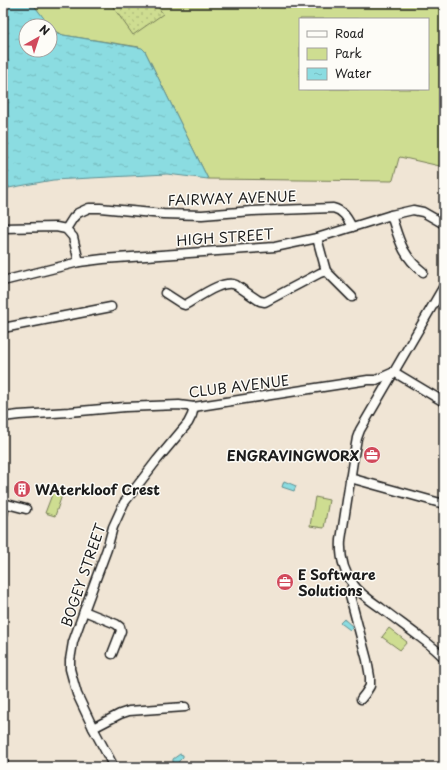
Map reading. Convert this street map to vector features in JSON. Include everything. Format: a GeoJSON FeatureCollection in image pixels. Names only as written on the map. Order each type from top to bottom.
{"type":"FeatureCollection","features":[{"type":"Feature","properties":{"kind":"street","name":"FAIRWAY AVENUE"},"geometry":{"type":"LineString","coordinates":[[66,229],[78,213],[89,208],[163,214],[202,215],[252,210],[333,208],[343,213],[352,227]]}},
{"type":"Feature","properties":{"kind":"street","name":"HIGH STREET"},"geometry":{"type":"LineString","coordinates":[[3,281],[79,262],[103,259],[275,247],[317,238],[391,215],[413,210],[423,212],[444,224]]}},
{"type":"Feature","properties":{"kind":"street"},"geometry":{"type":"LineString","coordinates":[[391,215],[404,251],[412,263],[423,272]]}},
{"type":"Feature","properties":{"kind":"street"},"geometry":{"type":"LineString","coordinates":[[3,228],[56,227],[66,229],[73,237],[79,262]]}},
{"type":"Feature","properties":{"kind":"street"},"geometry":{"type":"LineString","coordinates":[[317,238],[326,271],[352,296]]}},
{"type":"Feature","properties":{"kind":"street"},"geometry":{"type":"LineString","coordinates":[[165,293],[185,305],[199,295],[226,284],[233,284],[258,300],[264,302],[326,271]]}},
{"type":"Feature","properties":{"kind":"street"},"geometry":{"type":"LineString","coordinates":[[444,286],[360,430],[350,478],[341,540],[341,558],[353,584],[367,598],[432,647],[444,658]]}},
{"type":"Feature","properties":{"kind":"street"},"geometry":{"type":"LineString","coordinates":[[3,328],[111,307]]}},
{"type":"Feature","properties":{"kind":"street"},"geometry":{"type":"LineString","coordinates":[[394,372],[444,402]]}},
{"type":"Feature","properties":{"kind":"street","name":"CLUB AVENUE"},"geometry":{"type":"LineString","coordinates":[[3,418],[19,415],[125,407],[179,405],[194,407],[376,380],[394,372]]}},
{"type":"Feature","properties":{"kind":"street"},"geometry":{"type":"LineString","coordinates":[[376,380],[380,397]]}},
{"type":"Feature","properties":{"kind":"street","name":"BOGEY STREET"},"geometry":{"type":"LineString","coordinates":[[114,767],[77,694],[70,669],[70,660],[74,642],[114,527],[124,503],[185,427],[194,407]]}},
{"type":"Feature","properties":{"kind":"street"},"geometry":{"type":"LineString","coordinates":[[350,478],[444,504]]}},
{"type":"Feature","properties":{"kind":"street"},"geometry":{"type":"LineString","coordinates":[[3,514],[4,504],[26,509]]}},
{"type":"Feature","properties":{"kind":"street"},"geometry":{"type":"LineString","coordinates":[[353,584],[350,596],[370,677],[370,686],[361,699]]}},
{"type":"Feature","properties":{"kind":"street"},"geometry":{"type":"LineString","coordinates":[[84,611],[120,627],[121,631],[112,654]]}},
{"type":"Feature","properties":{"kind":"street"},"geometry":{"type":"LineString","coordinates":[[93,728],[129,711],[185,707]]}},
{"type":"Feature","properties":{"kind":"street"},"geometry":{"type":"LineString","coordinates":[[3,762],[4,767]]}},
{"type":"Feature","properties":{"kind":"green space"},"geometry":{"type":"Polygon","coordinates":[[[32,3],[444,3],[444,167],[400,157],[392,181],[208,179],[145,51],[139,47],[58,33],[58,18],[43,18],[32,3]]]}},
{"type":"Feature","properties":{"kind":"green space"},"geometry":{"type":"Polygon","coordinates":[[[118,3],[155,3],[163,14],[133,35],[113,7],[118,3]]]}},
{"type":"Feature","properties":{"kind":"green space"},"geometry":{"type":"Polygon","coordinates":[[[53,492],[62,495],[55,516],[45,513],[53,492]]]}},
{"type":"Feature","properties":{"kind":"green space"},"geometry":{"type":"Polygon","coordinates":[[[315,497],[329,500],[324,528],[310,526],[315,497]]]}},
{"type":"Feature","properties":{"kind":"green space"},"geometry":{"type":"Polygon","coordinates":[[[389,628],[407,642],[400,650],[382,637],[389,628]]]}},
{"type":"Feature","properties":{"kind":"water"},"geometry":{"type":"Polygon","coordinates":[[[3,3],[32,3],[44,18],[18,18],[18,58],[58,58],[58,33],[142,48],[145,51],[208,179],[167,174],[53,180],[3,189],[3,3]]]}},
{"type":"Feature","properties":{"kind":"water"},"geometry":{"type":"Polygon","coordinates":[[[284,481],[296,486],[294,491],[282,487],[284,481]]]}},
{"type":"Feature","properties":{"kind":"water"},"geometry":{"type":"Polygon","coordinates":[[[344,619],[353,627],[350,630],[340,623],[344,619]]]}},
{"type":"Feature","properties":{"kind":"water"},"geometry":{"type":"Polygon","coordinates":[[[180,754],[183,755],[183,757],[176,765],[173,762],[173,759],[180,754]]]}},
{"type":"Feature","properties":{"kind":"place","name":"ENGRAVINGWORX"},"geometry":{"type":"Point","coordinates":[372,455]}},
{"type":"Feature","properties":{"kind":"place","name":"WAterkloof Crest"},"geometry":{"type":"Point","coordinates":[22,489]}},
{"type":"Feature","properties":{"kind":"place","name":"E Software Solutions"},"geometry":{"type":"Point","coordinates":[285,582]}}]}
